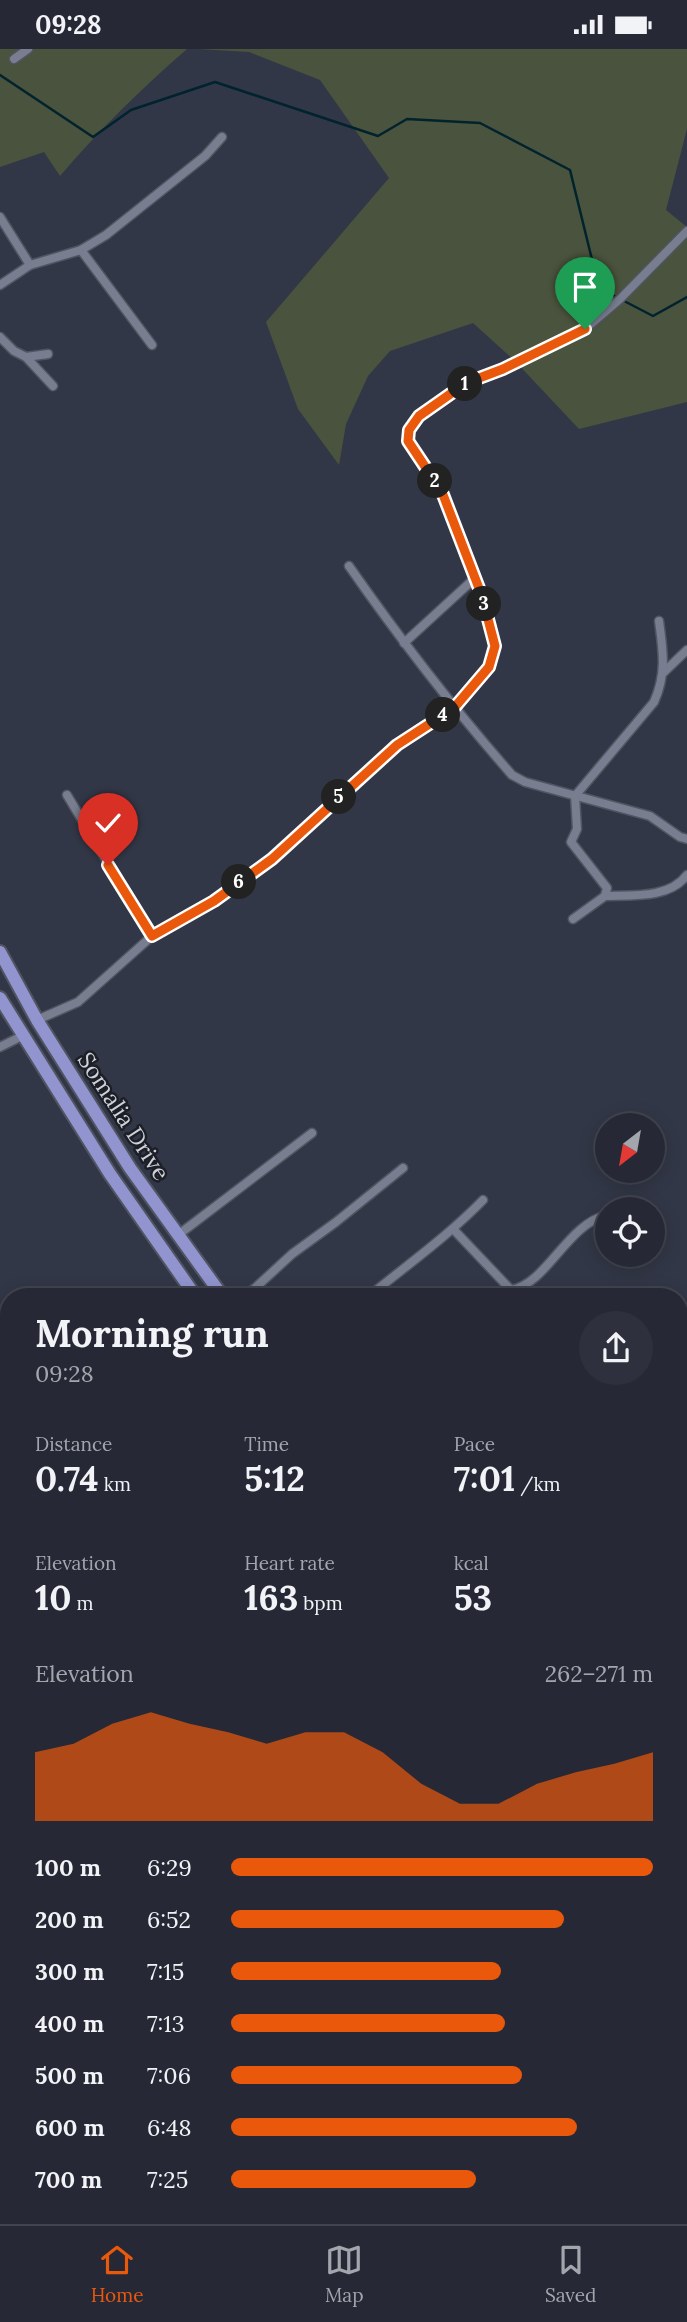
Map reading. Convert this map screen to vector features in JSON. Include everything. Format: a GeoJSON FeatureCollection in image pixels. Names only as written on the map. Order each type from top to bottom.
{"type":"FeatureCollection","features":[{"type":"Feature","properties":{"kind":"main road","name":"Somalia Drive"},"geometry":{"type":"LineString","coordinates":[[0,952],[37,1020],[130,1168],[216,1288]]}},
{"type":"Feature","properties":{"kind":"main road","name":"Somalia Drive"},"geometry":{"type":"LineString","coordinates":[[0,998],[110,1174],[190,1288]]}},
{"type":"Feature","properties":{"kind":"street"},"geometry":{"type":"LineString","coordinates":[[14,59],[27,49]]}},
{"type":"Feature","properties":{"kind":"street"},"geometry":{"type":"LineString","coordinates":[[0,285],[30,265],[81,250],[106,235],[195,165],[222,137]]}},
{"type":"Feature","properties":{"kind":"street"},"geometry":{"type":"LineString","coordinates":[[0,216],[30,265]]}},
{"type":"Feature","properties":{"kind":"street"},"geometry":{"type":"LineString","coordinates":[[37,1020],[78,1002],[152,936],[214,901],[272,859],[397,745],[454,708],[489,667],[495,646],[482,596],[442,492],[408,441],[409,430],[419,416],[466,383],[503,369],[585,329],[620,299],[687,231]]}},
{"type":"Feature","properties":{"kind":"street"},"geometry":{"type":"LineString","coordinates":[[81,250],[152,345]]}},
{"type":"Feature","properties":{"kind":"street"},"geometry":{"type":"LineString","coordinates":[[0,337],[14,351],[26,357],[53,386]]}},
{"type":"Feature","properties":{"kind":"street"},"geometry":{"type":"LineString","coordinates":[[26,357],[48,354]]}},
{"type":"Feature","properties":{"kind":"street"},"geometry":{"type":"LineString","coordinates":[[349,566],[454,708],[512,775],[525,782],[650,816],[687,839]]}},
{"type":"Feature","properties":{"kind":"street"},"geometry":{"type":"LineString","coordinates":[[404,643],[475,578]]}},
{"type":"Feature","properties":{"kind":"street"},"geometry":{"type":"LineString","coordinates":[[605,896],[607,888],[571,842],[577,829],[575,796],[654,702],[664,672],[659,621]]}},
{"type":"Feature","properties":{"kind":"street"},"geometry":{"type":"LineString","coordinates":[[664,672],[687,650]]}},
{"type":"Feature","properties":{"kind":"street"},"geometry":{"type":"LineString","coordinates":[[67,795],[152,936]]}},
{"type":"Feature","properties":{"kind":"street"},"geometry":{"type":"LineString","coordinates":[[573,919],[605,896],[651,895],[681,882],[687,875]]}},
{"type":"Feature","properties":{"kind":"street"},"geometry":{"type":"LineString","coordinates":[[0,1047],[22,1036]]}},
{"type":"Feature","properties":{"kind":"street"},"geometry":{"type":"LineString","coordinates":[[178,1235],[312,1133]]}},
{"type":"Feature","properties":{"kind":"street"},"geometry":{"type":"LineString","coordinates":[[255,1288],[292,1254],[336,1223],[403,1168]]}},
{"type":"Feature","properties":{"kind":"street"},"geometry":{"type":"LineString","coordinates":[[381,1287],[454,1230],[483,1201]]}},
{"type":"Feature","properties":{"kind":"street"},"geometry":{"type":"LineString","coordinates":[[519,1288],[523,1287],[575,1235],[595,1219]]}},
{"type":"Feature","properties":{"kind":"street"},"geometry":{"type":"LineString","coordinates":[[454,1230],[508,1288]]}},
{"type":"Feature","properties":{"kind":"green space"},"geometry":{"type":"Polygon","coordinates":[[[0,49],[187,49],[121,110],[60,176],[44,152],[0,167],[0,49]]]}},
{"type":"Feature","properties":{"kind":"green space"},"geometry":{"type":"Polygon","coordinates":[[[198,49],[687,49],[687,129],[666,210],[687,227],[687,402],[579,429],[514,360],[473,323],[390,351],[368,376],[346,424],[339,465],[298,409],[266,322],[389,178],[320,80],[249,52],[198,49]]]}},
{"type":"Feature","properties":{"kind":"waterway"},"geometry":{"type":"LineString","coordinates":[[0,75],[93,137],[131,110],[215,82],[378,136],[407,119],[480,123],[570,170],[599,288],[653,316],[687,297]]}},
{"type":"Feature","properties":{"kind":"route"},"geometry":{"type":"LineString","coordinates":[[108,865],[152,936],[214,901],[272,859],[397,745],[454,708],[489,667],[495,646],[482,596],[461,539],[442,492],[408,441],[409,430],[419,416],[466,383],[503,369],[585,329]]}}]}
